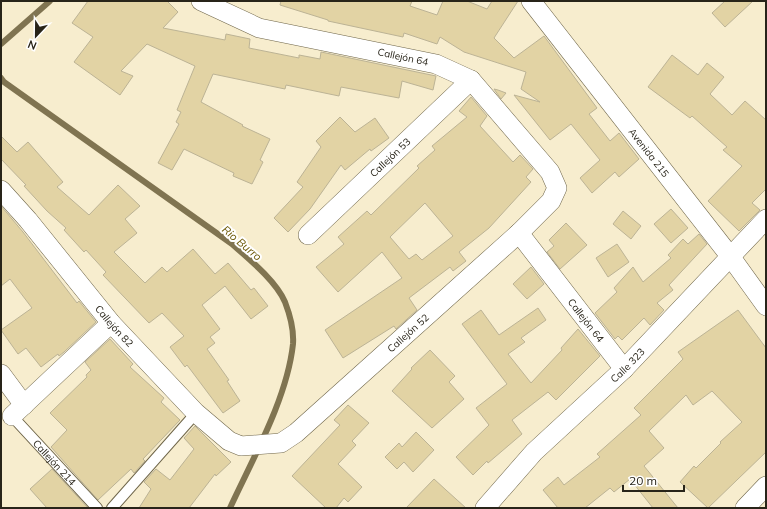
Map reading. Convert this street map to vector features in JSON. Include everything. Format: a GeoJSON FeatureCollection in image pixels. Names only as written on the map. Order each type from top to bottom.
{"type":"FeatureCollection","features":[{"type":"Feature","properties":{"kind":"street","name":"Callejón 64"},"geometry":{"type":"LineString","coordinates":[[201,1],[259,28],[436,64],[471,80],[550,172],[557,188]]}},
{"type":"Feature","properties":{"kind":"street","name":"Avenida 215"},"geometry":{"type":"LineString","coordinates":[[531,1],[730,256],[766,306]]}},
{"type":"Feature","properties":{"kind":"street","name":"Callejón 53"},"geometry":{"type":"LineString","coordinates":[[308,235],[471,80]]}},
{"type":"Feature","properties":{"kind":"street","name":"Callejón 52"},"geometry":{"type":"LineString","coordinates":[[241,446],[281,443],[296,433],[519,233],[551,201],[557,188]]}},
{"type":"Feature","properties":{"kind":"street","name":"Callejón 82"},"geometry":{"type":"LineString","coordinates":[[1,190],[28,220],[111,323],[196,413],[229,442],[241,446]]}},
{"type":"Feature","properties":{"kind":"street","name":"Calle 323"},"geometry":{"type":"LineString","coordinates":[[485,508],[505,483],[534,452],[624,369],[766,219]]}},
{"type":"Feature","properties":{"kind":"street","name":"Callejón 64"},"geometry":{"type":"LineString","coordinates":[[519,233],[624,369]]}},
{"type":"Feature","properties":{"kind":"street"},"geometry":{"type":"LineString","coordinates":[[18,411],[111,323]]}},
{"type":"Feature","properties":{"kind":"street","name":"Callejón 214"},"geometry":{"type":"LineString","coordinates":[[1,374],[18,411]]}},
{"type":"Feature","properties":{"kind":"lane","name":"Callejón 214"},"geometry":{"type":"LineString","coordinates":[[18,411],[97,508]]}},
{"type":"Feature","properties":{"kind":"lane"},"geometry":{"type":"LineString","coordinates":[[112,508],[196,413]]}},
{"type":"Feature","properties":{"kind":"building"},"geometry":{"type":"Polygon","coordinates":[[[88,1],[167,1],[178,12],[163,28],[225,40],[226,34],[250,39],[249,48],[299,58],[299,55],[320,59],[321,52],[436,76],[433,90],[402,81],[399,98],[341,87],[339,96],[286,85],[285,89],[213,74],[201,102],[243,125],[242,126],[270,139],[260,160],[263,162],[252,184],[233,176],[234,173],[184,149],[172,170],[158,163],[179,124],[176,122],[181,112],[177,110],[195,66],[147,44],[121,71],[133,76],[120,95],[74,62],[93,37],[72,23],[88,1]]]}},
{"type":"Feature","properties":{"kind":"building"},"geometry":{"type":"Polygon","coordinates":[[[281,1],[412,1],[410,6],[437,15],[443,1],[467,1],[487,9],[492,1],[518,1],[494,38],[514,58],[544,36],[597,108],[589,114],[610,141],[619,133],[639,159],[619,177],[615,172],[592,193],[580,178],[600,160],[571,124],[550,140],[514,95],[540,102],[521,89],[526,72],[464,52],[440,37],[437,44],[404,33],[403,37],[328,21],[280,5],[281,1]]]}},
{"type":"Feature","properties":{"kind":"building"},"geometry":{"type":"Polygon","coordinates":[[[725,1],[753,1],[725,27],[712,13],[725,1]]]}},
{"type":"Feature","properties":{"kind":"building"},"geometry":{"type":"Polygon","coordinates":[[[672,55],[698,75],[707,63],[724,77],[710,94],[732,115],[745,101],[766,120],[766,189],[752,203],[760,210],[739,231],[708,201],[742,166],[723,150],[727,147],[692,116],[690,118],[648,87],[672,55]]]}},
{"type":"Feature","properties":{"kind":"building"},"geometry":{"type":"Polygon","coordinates":[[[494,89],[498,90],[506,93],[501,99],[494,89]]]}},
{"type":"Feature","properties":{"kind":"building"},"geometry":{"type":"Polygon","coordinates":[[[471,97],[487,116],[480,126],[513,162],[520,155],[533,169],[526,177],[531,182],[489,228],[459,252],[466,261],[453,271],[450,267],[409,298],[417,310],[396,329],[394,326],[343,358],[325,330],[402,278],[382,252],[338,292],[316,267],[344,244],[338,237],[367,211],[371,215],[419,168],[417,166],[435,150],[432,146],[467,117],[459,111],[471,97]],[[425,203],[390,237],[409,259],[416,254],[422,260],[453,236],[425,203]]]}},
{"type":"Feature","properties":{"kind":"building"},"geometry":{"type":"Polygon","coordinates":[[[340,117],[355,132],[375,118],[389,138],[371,151],[370,149],[345,170],[341,165],[310,209],[288,232],[274,218],[303,187],[297,182],[321,147],[316,141],[340,117]]]}},
{"type":"Feature","properties":{"kind":"building"},"geometry":{"type":"Polygon","coordinates":[[[1,136],[17,152],[28,142],[63,182],[57,187],[89,215],[118,185],[140,206],[125,219],[137,233],[114,252],[145,283],[162,267],[167,272],[193,249],[215,274],[228,263],[251,290],[254,288],[268,306],[251,319],[225,286],[202,305],[220,329],[210,337],[215,343],[207,349],[229,380],[227,381],[240,401],[223,413],[187,365],[185,367],[170,347],[184,336],[162,313],[149,323],[103,275],[106,272],[86,250],[84,252],[64,230],[66,228],[47,211],[24,186],[26,185],[1,159],[1,136]]]}},
{"type":"Feature","properties":{"kind":"building"},"geometry":{"type":"Polygon","coordinates":[[[1,206],[23,232],[77,303],[79,301],[96,322],[64,352],[59,356],[58,354],[41,367],[26,348],[18,354],[1,330],[32,308],[10,279],[1,286],[1,206]]]}},
{"type":"Feature","properties":{"kind":"building"},"geometry":{"type":"Polygon","coordinates":[[[671,209],[688,228],[671,243],[654,224],[671,209]]]}},
{"type":"Feature","properties":{"kind":"building"},"geometry":{"type":"Polygon","coordinates":[[[623,211],[641,226],[631,239],[613,224],[623,211]]]}},
{"type":"Feature","properties":{"kind":"building"},"geometry":{"type":"Polygon","coordinates":[[[566,223],[587,245],[560,269],[547,252],[554,246],[549,240],[566,223]]]}},
{"type":"Feature","properties":{"kind":"building"},"geometry":{"type":"Polygon","coordinates":[[[699,234],[707,244],[669,285],[673,290],[657,303],[664,310],[650,325],[644,318],[622,340],[618,336],[615,339],[595,313],[617,292],[614,288],[633,267],[643,282],[671,258],[668,255],[683,239],[688,244],[699,234]]]}},
{"type":"Feature","properties":{"kind":"building"},"geometry":{"type":"Polygon","coordinates":[[[617,244],[629,262],[608,277],[596,258],[617,244]]]}},
{"type":"Feature","properties":{"kind":"building"},"geometry":{"type":"Polygon","coordinates":[[[531,267],[544,284],[527,299],[513,284],[531,267]]]}},
{"type":"Feature","properties":{"kind":"building"},"geometry":{"type":"Polygon","coordinates":[[[538,308],[546,320],[521,338],[525,342],[508,354],[531,383],[562,350],[561,348],[578,329],[600,356],[556,400],[548,392],[512,420],[522,434],[488,463],[487,461],[473,475],[456,457],[489,425],[476,408],[507,384],[462,324],[481,310],[499,335],[538,308]]]}},
{"type":"Feature","properties":{"kind":"building"},"geometry":{"type":"Polygon","coordinates":[[[738,310],[766,348],[766,452],[708,508],[680,482],[694,466],[696,468],[721,443],[720,442],[742,422],[712,391],[693,405],[686,395],[649,431],[664,448],[644,466],[678,508],[653,508],[630,479],[614,492],[610,488],[585,508],[558,508],[543,490],[558,477],[564,485],[600,457],[597,454],[641,415],[634,408],[683,359],[678,352],[738,310]]]}},
{"type":"Feature","properties":{"kind":"building"},"geometry":{"type":"Polygon","coordinates":[[[110,339],[133,364],[130,367],[164,398],[161,402],[180,420],[143,459],[145,461],[134,473],[131,469],[98,500],[51,447],[67,430],[50,413],[87,377],[86,375],[91,370],[85,362],[110,339]]]}},
{"type":"Feature","properties":{"kind":"building"},"geometry":{"type":"Polygon","coordinates":[[[430,350],[455,376],[449,382],[464,399],[432,428],[392,391],[412,369],[411,368],[430,350]]]}},
{"type":"Feature","properties":{"kind":"building"},"geometry":{"type":"Polygon","coordinates":[[[348,405],[369,423],[352,441],[356,445],[338,464],[362,487],[348,502],[344,498],[336,508],[326,508],[292,476],[340,425],[334,420],[348,405]]]}},
{"type":"Feature","properties":{"kind":"building"},"geometry":{"type":"Polygon","coordinates":[[[195,426],[231,462],[216,476],[215,474],[189,508],[139,508],[151,489],[144,482],[156,469],[170,480],[194,449],[184,438],[195,426]]]}},
{"type":"Feature","properties":{"kind":"building"},"geometry":{"type":"Polygon","coordinates":[[[416,432],[434,450],[413,472],[404,462],[397,469],[385,457],[399,443],[402,447],[416,432]]]}},
{"type":"Feature","properties":{"kind":"building"},"geometry":{"type":"Polygon","coordinates":[[[52,469],[88,508],[47,508],[30,489],[52,469]]]}},
{"type":"Feature","properties":{"kind":"building"},"geometry":{"type":"Polygon","coordinates":[[[434,479],[446,490],[466,508],[406,508],[434,479]]]}},
{"type":"Feature","properties":{"kind":"waterway","name":"Rio Burro"},"geometry":{"type":"LineString","coordinates":[[1,44],[50,1]]}},
{"type":"Feature","properties":{"kind":"waterway","name":"Rio Burro"},"geometry":{"type":"LineString","coordinates":[[1,78],[4,82],[232,244],[269,278],[281,294],[287,307],[292,328],[293,344],[290,365],[284,386],[268,428],[230,508]]}}]}
